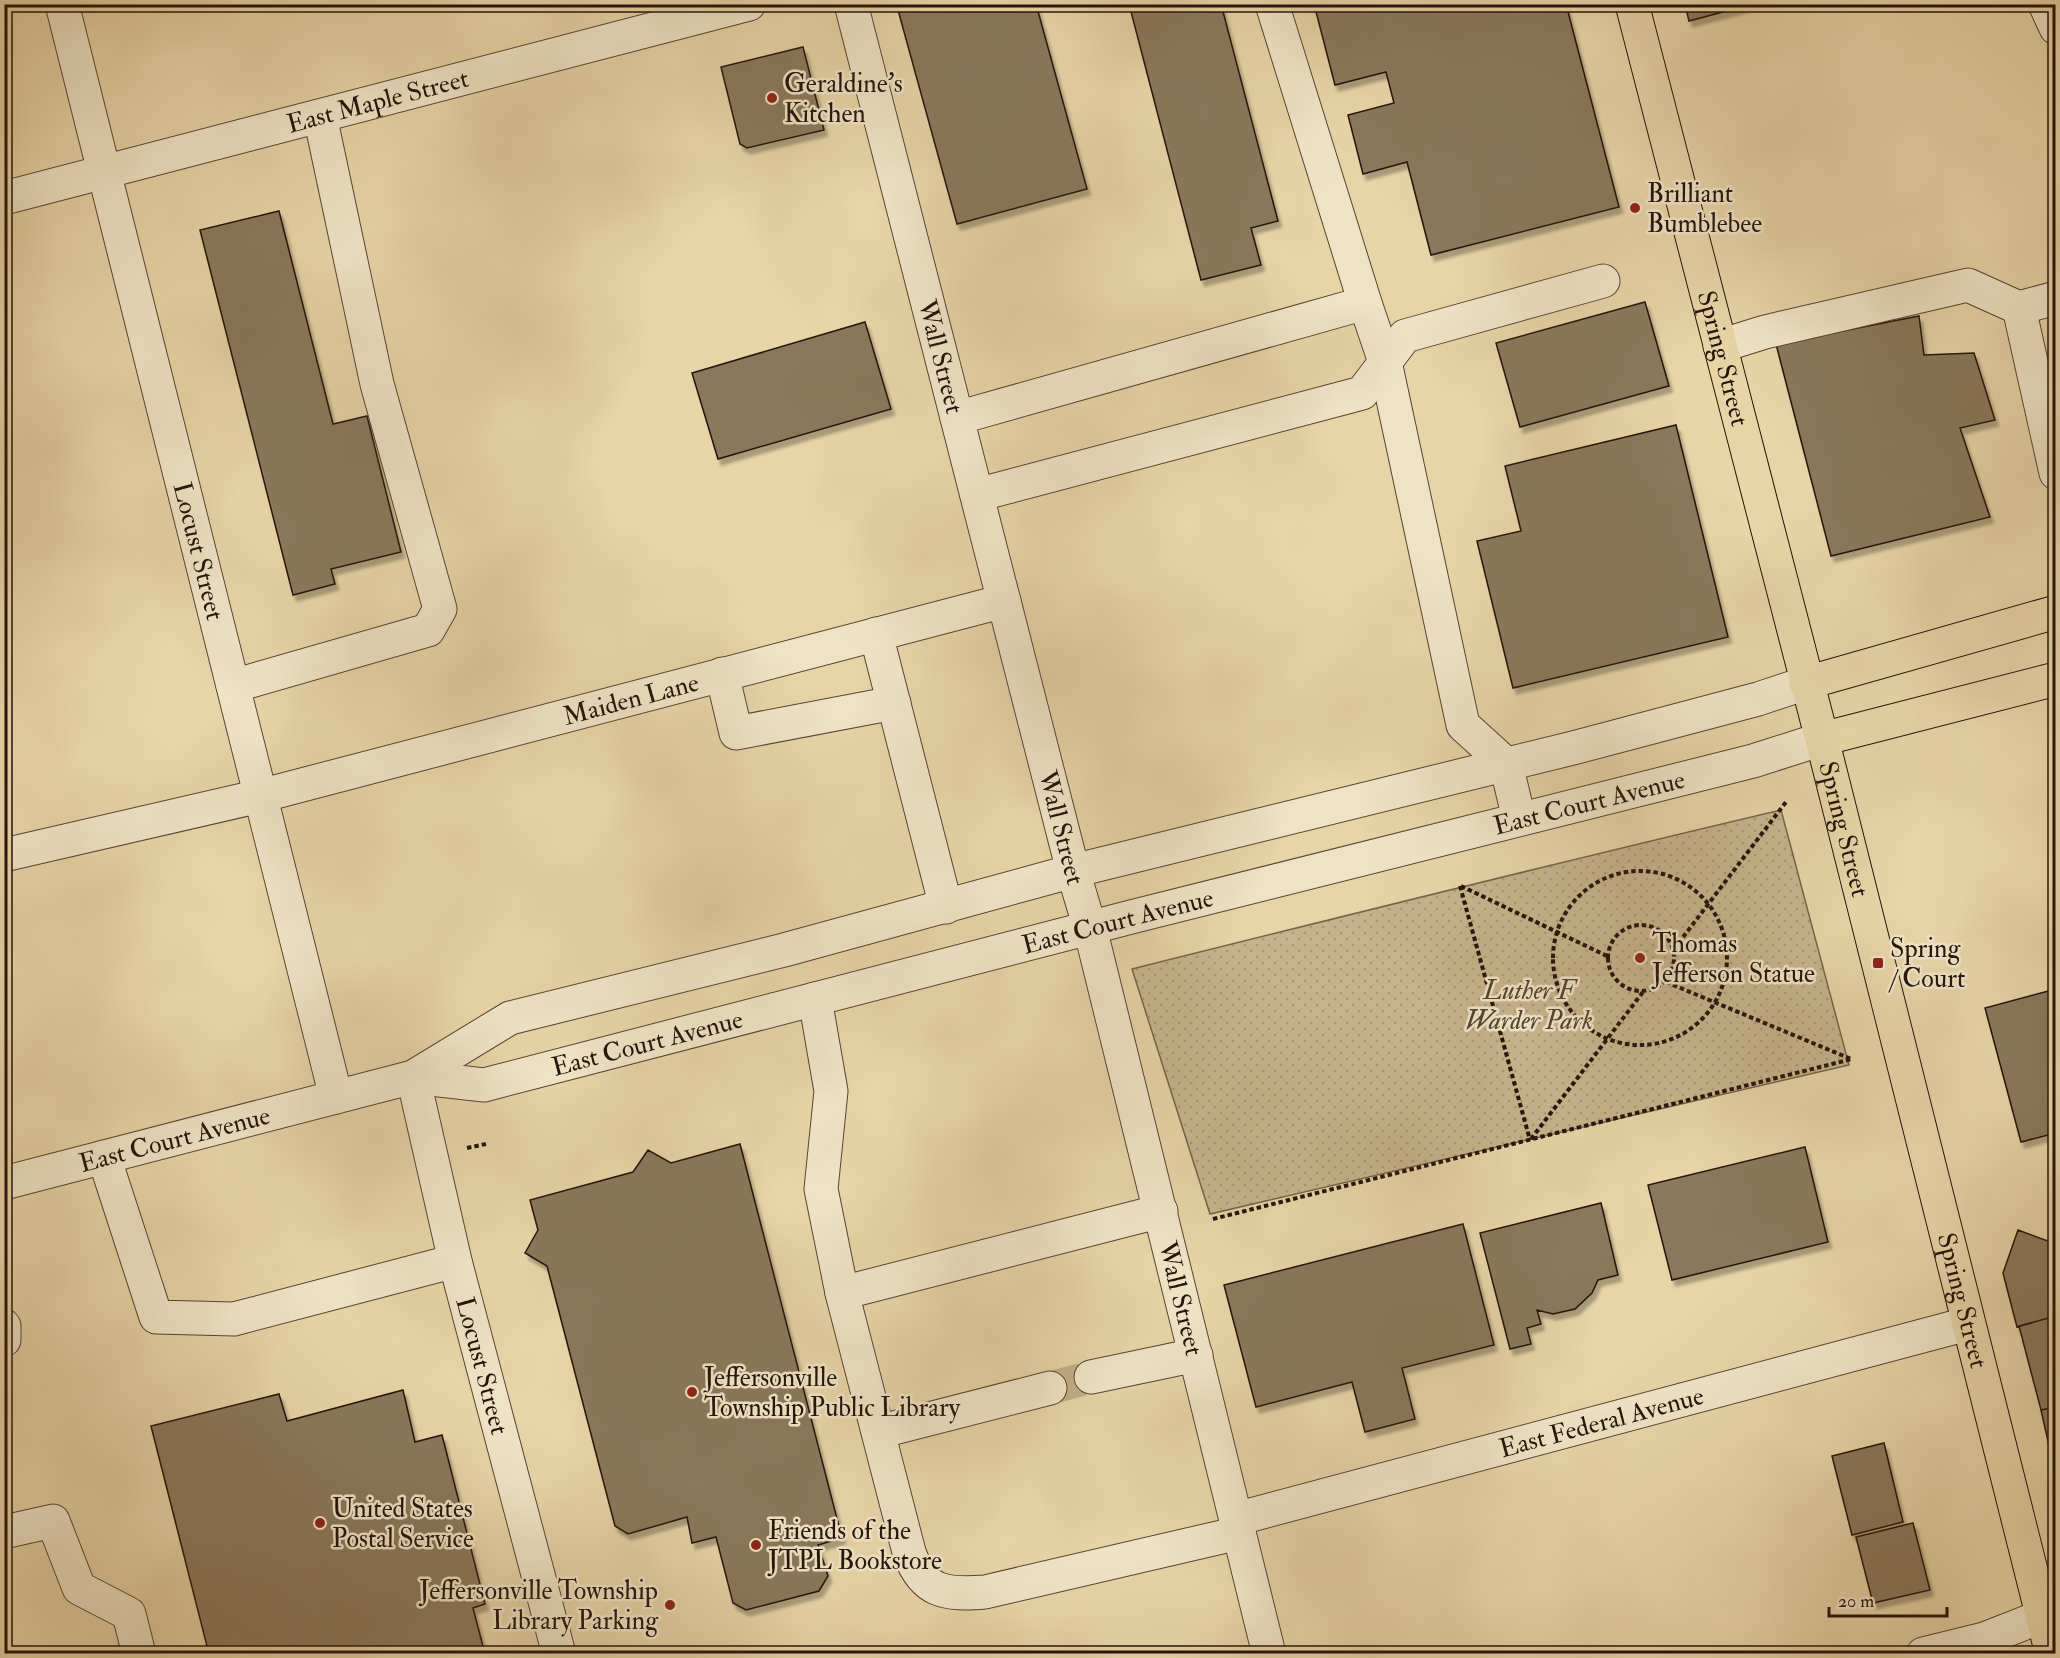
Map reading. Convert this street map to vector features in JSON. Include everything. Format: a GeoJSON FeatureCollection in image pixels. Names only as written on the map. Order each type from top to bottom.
{"type":"FeatureCollection","features":[{"type":"Feature","properties":{"kind":"main road","name":"Spring Street"},"geometry":{"type":"LineString","coordinates":[[1632,4],[1822,739],[1967,1324],[2049,1616],[2052,1653]]}},
{"type":"Feature","properties":{"kind":"main road"},"geometry":{"type":"LineString","coordinates":[[1806,683],[2055,612]]}},
{"type":"Feature","properties":{"kind":"main road"},"geometry":{"type":"LineString","coordinates":[[1822,739],[2055,679]]}},
{"type":"Feature","properties":{"kind":"street","name":"Locust Street"},"geometry":{"type":"LineString","coordinates":[[62,4],[336,1097]]}},
{"type":"Feature","properties":{"kind":"street","name":"East Maple Street"},"geometry":{"type":"LineString","coordinates":[[4,198],[320,116],[666,15],[748,4]]}},
{"type":"Feature","properties":{"kind":"street","name":"Wall Street"},"geometry":{"type":"LineString","coordinates":[[851,4],[1073,871],[1090,928],[1269,1653]]}},
{"type":"Feature","properties":{"kind":"street"},"geometry":{"type":"LineString","coordinates":[[1272,4],[1385,362],[1463,725],[1506,764],[1519,819]]}},
{"type":"Feature","properties":{"kind":"street"},"geometry":{"type":"LineString","coordinates":[[2045,4],[2055,28]]}},
{"type":"Feature","properties":{"kind":"street"},"geometry":{"type":"LineString","coordinates":[[232,686],[428,630],[440,609],[377,384],[320,116]]}},
{"type":"Feature","properties":{"kind":"street"},"geometry":{"type":"LineString","coordinates":[[977,495],[1362,393],[1405,336],[1603,281]]}},
{"type":"Feature","properties":{"kind":"street"},"geometry":{"type":"LineString","coordinates":[[1719,346],[1765,332],[1968,285],[2019,308],[2055,298]]}},
{"type":"Feature","properties":{"kind":"street"},"geometry":{"type":"LineString","coordinates":[[957,418],[1365,303]]}},
{"type":"Feature","properties":{"kind":"street"},"geometry":{"type":"LineString","coordinates":[[2019,308],[2055,473]]}},
{"type":"Feature","properties":{"kind":"street","name":"Maiden Lane"},"geometry":{"type":"LineString","coordinates":[[4,855],[260,796],[1004,601]]}},
{"type":"Feature","properties":{"kind":"street"},"geometry":{"type":"LineString","coordinates":[[876,634],[946,907]]}},
{"type":"Feature","properties":{"kind":"street"},"geometry":{"type":"LineString","coordinates":[[722,674],[736,733],[894,703]]}},
{"type":"Feature","properties":{"kind":"street","name":"East Court Avenue"},"geometry":{"type":"LineString","coordinates":[[4,1183],[413,1077],[510,1018],[946,907],[1073,871],[1758,699],[1806,683]]}},
{"type":"Feature","properties":{"kind":"street","name":"East Court Avenue"},"geometry":{"type":"LineString","coordinates":[[413,1077],[484,1085],[1753,760],[1822,739]]}},
{"type":"Feature","properties":{"kind":"street","name":"East Federal Avenue"},"geometry":{"type":"LineString","coordinates":[[815,999],[831,1091],[821,1189],[842,1293],[914,1568],[925,1582],[939,1590],[962,1593],[985,1592],[1238,1526],[1967,1324]]}},
{"type":"Feature","properties":{"kind":"street","name":"Locust Street"},"geometry":{"type":"LineString","coordinates":[[413,1077],[455,1261],[559,1653]]}},
{"type":"Feature","properties":{"kind":"street"},"geometry":{"type":"LineString","coordinates":[[105,1157],[156,1317],[234,1319],[455,1261]]}},
{"type":"Feature","properties":{"kind":"street"},"geometry":{"type":"LineString","coordinates":[[842,1293],[1161,1211]]}},
{"type":"Feature","properties":{"kind":"street"},"geometry":{"type":"LineString","coordinates":[[4,1326],[4,1340]]}},
{"type":"Feature","properties":{"kind":"street"},"geometry":{"type":"LineString","coordinates":[[1091,1377],[1196,1355]]}},
{"type":"Feature","properties":{"kind":"street"},"geometry":{"type":"LineString","coordinates":[[878,1432],[1050,1388]]}},
{"type":"Feature","properties":{"kind":"street"},"geometry":{"type":"LineString","coordinates":[[4,1532],[53,1521],[79,1588],[129,1614],[139,1653]]}},
{"type":"Feature","properties":{"kind":"street"},"geometry":{"type":"LineString","coordinates":[[1923,1653],[1984,1639],[2049,1616]]}},
{"type":"Feature","properties":{"kind":"path"},"geometry":{"type":"LineString","coordinates":[[1673,949],[1786,802]]}},
{"type":"Feature","properties":{"kind":"path"},"geometry":{"type":"LineString","coordinates":[[1647,871],[1670,876],[1691,887],[1709,904],[1722,927],[1727,952],[1725,978],[1715,1002],[1703,1018],[1687,1031],[1669,1040],[1648,1045],[1628,1044],[1608,1038],[1589,1028],[1573,1013],[1562,996],[1554,976],[1553,955],[1556,933],[1565,912],[1581,893],[1600,879],[1623,872],[1647,871]]}},
{"type":"Feature","properties":{"kind":"path"},"geometry":{"type":"LineString","coordinates":[[1530,1140],[1460,885],[1607,956]]}},
{"type":"Feature","properties":{"kind":"path"},"geometry":{"type":"LineString","coordinates":[[1643,925],[1662,932],[1673,949],[1675,961],[1666,982],[1643,992],[1633,991],[1617,982],[1611,975],[1607,956],[1610,946],[1623,930],[1643,925]]}},
{"type":"Feature","properties":{"kind":"path"},"geometry":{"type":"LineString","coordinates":[[1213,1220],[1852,1059],[1666,982]]}},
{"type":"Feature","properties":{"kind":"path"},"geometry":{"type":"LineString","coordinates":[[1530,1140],[1643,992]]}},
{"type":"Feature","properties":{"kind":"green space","name":"Luther F Warder Park"},"geometry":{"type":"Polygon","coordinates":[[[1781,810],[1849,1065],[1210,1214],[1132,969],[1781,810]]]}},
{"type":"Feature","properties":{"kind":"building"},"geometry":{"type":"Polygon","coordinates":[[[919,4],[1036,4],[1087,189],[957,224],[898,10],[919,4]]]}},
{"type":"Feature","properties":{"kind":"building"},"geometry":{"type":"Polygon","coordinates":[[[1129,4],[1221,4],[1278,221],[1251,228],[1261,265],[1201,280],[1129,4]]]}},
{"type":"Feature","properties":{"kind":"building"},"geometry":{"type":"Polygon","coordinates":[[[1314,4],[1566,4],[1619,207],[1431,255],[1407,162],[1363,174],[1348,115],[1394,103],[1386,72],[1335,85],[1314,4]]]}},
{"type":"Feature","properties":{"kind":"building"},"geometry":{"type":"Polygon","coordinates":[[[1685,4],[1753,4],[1689,21],[1685,4]]]}},
{"type":"Feature","properties":{"kind":"building","name":"Geraldine's Kitchen"},"geometry":{"type":"Polygon","coordinates":[[[803,47],[824,130],[747,148],[740,144],[721,67],[803,47]]]}},
{"type":"Feature","properties":{"kind":"building"},"geometry":{"type":"Polygon","coordinates":[[[279,211],[333,424],[367,416],[401,552],[331,569],[335,584],[293,595],[200,230],[279,211]]]}},
{"type":"Feature","properties":{"kind":"building"},"geometry":{"type":"Polygon","coordinates":[[[1645,302],[1669,386],[1520,427],[1496,343],[1645,302]]]}},
{"type":"Feature","properties":{"kind":"building"},"geometry":{"type":"Polygon","coordinates":[[[1919,316],[1924,355],[1974,353],[1995,420],[1960,428],[1990,517],[1831,556],[1776,344],[1919,316]]]}},
{"type":"Feature","properties":{"kind":"building"},"geometry":{"type":"Polygon","coordinates":[[[865,322],[891,409],[718,459],[692,373],[865,322]]]}},
{"type":"Feature","properties":{"kind":"building"},"geometry":{"type":"Polygon","coordinates":[[[1676,425],[1728,637],[1513,688],[1477,541],[1521,531],[1505,466],[1676,425]]]}},
{"type":"Feature","properties":{"kind":"building"},"geometry":{"type":"Polygon","coordinates":[[[2056,989],[2056,1133],[2021,1142],[1985,1008],[2056,989]]]}},
{"type":"Feature","properties":{"kind":"building","name":"Jeffersonville Township Public Library"},"geometry":{"type":"Polygon","coordinates":[[[740,1144],[842,1538],[818,1545],[828,1576],[819,1591],[746,1610],[733,1603],[716,1537],[692,1543],[687,1517],[628,1534],[615,1526],[547,1266],[525,1253],[538,1230],[530,1200],[633,1172],[648,1150],[671,1163],[740,1144]]]}},
{"type":"Feature","properties":{"kind":"building"},"geometry":{"type":"Polygon","coordinates":[[[1805,1147],[1828,1242],[1672,1280],[1648,1185],[1805,1147]]]}},
{"type":"Feature","properties":{"kind":"building"},"geometry":{"type":"Polygon","coordinates":[[[1601,1203],[1618,1275],[1598,1280],[1592,1293],[1575,1309],[1553,1314],[1537,1310],[1541,1324],[1527,1328],[1531,1344],[1510,1349],[1480,1233],[1601,1203]]]}},
{"type":"Feature","properties":{"kind":"building"},"geometry":{"type":"Polygon","coordinates":[[[1463,1224],[1494,1345],[1402,1368],[1415,1419],[1365,1432],[1352,1382],[1256,1407],[1224,1285],[1463,1224]]]}},
{"type":"Feature","properties":{"kind":"building"},"geometry":{"type":"Polygon","coordinates":[[[2018,1230],[2056,1244],[2056,1316],[2017,1327],[2003,1273],[2018,1230]]]}},
{"type":"Feature","properties":{"kind":"building"},"geometry":{"type":"Polygon","coordinates":[[[2056,1316],[2056,1407],[2041,1410],[2019,1326],[2056,1316]]]}},
{"type":"Feature","properties":{"kind":"building","name":"United States Postal Service"},"geometry":{"type":"Polygon","coordinates":[[[403,1390],[415,1442],[442,1435],[485,1604],[473,1608],[485,1654],[209,1654],[151,1426],[279,1394],[287,1421],[403,1390]]]}},
{"type":"Feature","properties":{"kind":"building"},"geometry":{"type":"Polygon","coordinates":[[[2056,1407],[2056,1477],[2041,1410],[2056,1407]]]}},
{"type":"Feature","properties":{"kind":"building"},"geometry":{"type":"Polygon","coordinates":[[[1884,1443],[1903,1522],[1852,1535],[1832,1456],[1884,1443]]]}},
{"type":"Feature","properties":{"kind":"building"},"geometry":{"type":"Polygon","coordinates":[[[1913,1523],[1930,1590],[1873,1603],[1856,1537],[1913,1523]]]}},
{"type":"Feature","properties":{"kind":"tunnel"},"geometry":{"type":"LineString","coordinates":[[1050,1388],[1091,1377]]}},
{"type":"Feature","properties":{"kind":"place","name":"Geraldine's Kitchen"},"geometry":{"type":"Point","coordinates":[772,98]}},
{"type":"Feature","properties":{"kind":"place","name":"Brilliant Bumblebee"},"geometry":{"type":"Point","coordinates":[1635,208]}},
{"type":"Feature","properties":{"kind":"place","name":"Thomas Jefferson Statue"},"geometry":{"type":"Point","coordinates":[1640,958]}},
{"type":"Feature","properties":{"kind":"place","name":"Spring / Court"},"geometry":{"type":"Point","coordinates":[1878,963]}},
{"type":"Feature","properties":{"kind":"place","name":"Jeffersonville Township Public Library"},"geometry":{"type":"Point","coordinates":[692,1392]}},
{"type":"Feature","properties":{"kind":"place","name":"United States Postal Service"},"geometry":{"type":"Point","coordinates":[320,1523]}},
{"type":"Feature","properties":{"kind":"place","name":"Friends of the JTPL Bookstore"},"geometry":{"type":"Point","coordinates":[756,1545]}},
{"type":"Feature","properties":{"kind":"place","name":"Jeffersonville Township Library Parking"},"geometry":{"type":"Point","coordinates":[670,1605]}}]}
